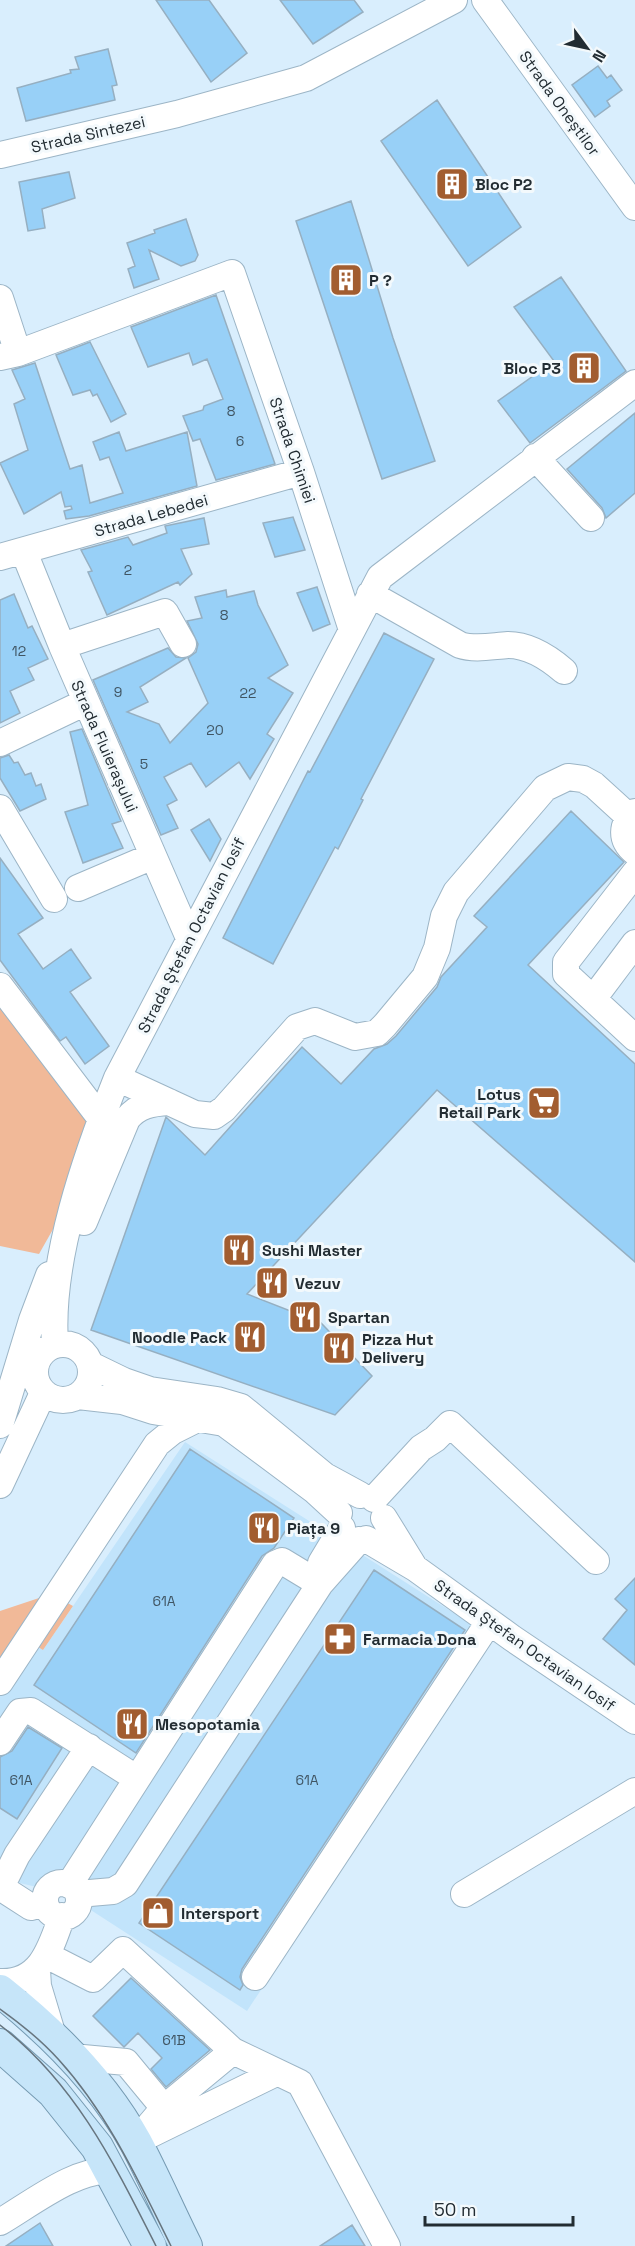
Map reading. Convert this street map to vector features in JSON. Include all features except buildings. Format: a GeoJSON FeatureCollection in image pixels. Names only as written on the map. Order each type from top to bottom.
{"type":"FeatureCollection","features":[{"type":"Feature","properties":{"kind":"main road"},"geometry":{"type":"LineString","coordinates":[[0,1991],[62,2047],[106,2097],[135,2142],[186,2246]]}},
{"type":"Feature","properties":{"kind":"main road"},"geometry":{"type":"LineString","coordinates":[[0,2045],[53,2092],[104,2159],[150,2246]]}},
{"type":"Feature","properties":{"kind":"street","name":"Strada Sintezei"},"geometry":{"type":"LineString","coordinates":[[0,155],[177,114],[306,78],[454,0]]}},
{"type":"Feature","properties":{"kind":"street","name":"Strada Oneștilor"},"geometry":{"type":"LineString","coordinates":[[485,0],[635,207]]}},
{"type":"Feature","properties":{"kind":"street","name":"Strada Chimiei"},"geometry":{"type":"LineString","coordinates":[[9,355],[232,273],[301,472],[351,627]]}},
{"type":"Feature","properties":{"kind":"street"},"geometry":{"type":"LineString","coordinates":[[0,298],[9,355]]}},
{"type":"Feature","properties":{"kind":"street","name":"Strada Ștefan Octavian Iosif"},"geometry":{"type":"LineString","coordinates":[[0,1425],[47,1278],[61,1255],[101,1119],[117,1078],[351,627],[380,577],[635,383]]}},
{"type":"Feature","properties":{"kind":"street"},"geometry":{"type":"LineString","coordinates":[[535,457],[591,518]]}},
{"type":"Feature","properties":{"kind":"street","name":"Strada Lebedei"},"geometry":{"type":"LineString","coordinates":[[12,555],[301,472]]}},
{"type":"Feature","properties":{"kind":"street","name":"Strada Fluierașului"},"geometry":{"type":"LineString","coordinates":[[12,555],[62,646],[189,938]]}},
{"type":"Feature","properties":{"kind":"street"},"geometry":{"type":"LineString","coordinates":[[370,594],[459,645],[468,648],[512,645],[546,656],[564,671]]}},
{"type":"Feature","properties":{"kind":"street"},"geometry":{"type":"LineString","coordinates":[[62,646],[165,612],[183,645]]}},
{"type":"Feature","properties":{"kind":"street"},"geometry":{"type":"LineString","coordinates":[[0,743],[86,702]]}},
{"type":"Feature","properties":{"kind":"street"},"geometry":{"type":"LineString","coordinates":[[117,1078],[195,1114],[214,1116],[224,1109],[297,1027],[315,1021],[355,1037],[376,1033],[425,977],[437,948],[444,916],[456,892],[545,789],[556,782],[568,777],[583,779],[632,814],[623,831],[624,839],[635,852]]}},
{"type":"Feature","properties":{"kind":"street"},"geometry":{"type":"LineString","coordinates":[[0,808],[54,899]]}},
{"type":"Feature","properties":{"kind":"street"},"geometry":{"type":"LineString","coordinates":[[78,888],[153,856]]}},
{"type":"Feature","properties":{"kind":"street"},"geometry":{"type":"LineString","coordinates":[[635,873],[566,962],[566,974],[635,1038]]}},
{"type":"Feature","properties":{"kind":"street"},"geometry":{"type":"LineString","coordinates":[[593,999],[635,943]]}},
{"type":"Feature","properties":{"kind":"street"},"geometry":{"type":"LineString","coordinates":[[0,986],[101,1119]]}},
{"type":"Feature","properties":{"kind":"street"},"geometry":{"type":"LineString","coordinates":[[61,1255],[79,1234],[127,1119],[134,1110],[144,1105],[169,1102]]}},
{"type":"Feature","properties":{"kind":"street","name":"Strada Ștefan Octavian Iosif"},"geometry":{"type":"LineString","coordinates":[[61,1255],[64,1345],[87,1357],[91,1365],[124,1381],[150,1390],[217,1400],[241,1407],[326,1476],[375,1506],[415,1568]]}},
{"type":"Feature","properties":{"kind":"street"},"geometry":{"type":"LineString","coordinates":[[61,1397],[35,1375],[35,1365],[46,1349],[64,1345]]}},
{"type":"Feature","properties":{"kind":"street"},"geometry":{"type":"LineString","coordinates":[[0,1485],[18,1452],[61,1397],[90,1383],[91,1365]]}},
{"type":"Feature","properties":{"kind":"street","name":"Strada Ștefan Octavian Iosif"},"geometry":{"type":"LineString","coordinates":[[61,1397],[122,1401],[153,1411],[201,1417],[224,1423],[251,1440],[351,1530],[415,1568],[489,1622],[635,1721]]}},
{"type":"Feature","properties":{"kind":"street"},"geometry":{"type":"LineString","coordinates":[[0,1682],[157,1444],[174,1431],[201,1417]]}},
{"type":"Feature","properties":{"kind":"street"},"geometry":{"type":"LineString","coordinates":[[375,1506],[429,1454],[435,1440],[450,1424],[596,1561]]}},
{"type":"Feature","properties":{"kind":"street"},"geometry":{"type":"LineString","coordinates":[[74,1890],[113,1891],[125,1884],[320,1584],[351,1530],[347,1501],[375,1506]]}},
{"type":"Feature","properties":{"kind":"street"},"geometry":{"type":"LineString","coordinates":[[351,1530],[379,1532],[375,1506]]}},
{"type":"Feature","properties":{"kind":"street"},"geometry":{"type":"LineString","coordinates":[[89,1747],[9,1850],[0,1887],[31,1907],[54,1910],[75,1909],[74,1890],[136,1778],[275,1564],[282,1561],[290,1564],[320,1584]]}},
{"type":"Feature","properties":{"kind":"street"},"geometry":{"type":"LineString","coordinates":[[255,1977],[489,1622]]}},
{"type":"Feature","properties":{"kind":"street"},"geometry":{"type":"LineString","coordinates":[[0,1742],[20,1712],[31,1711],[136,1778]]}},
{"type":"Feature","properties":{"kind":"street"},"geometry":{"type":"LineString","coordinates":[[464,1894],[635,1791]]}},
{"type":"Feature","properties":{"kind":"street"},"geometry":{"type":"LineString","coordinates":[[54,1910],[38,1986],[62,2047],[126,2062],[164,2108]]}},
{"type":"Feature","properties":{"kind":"street"},"geometry":{"type":"LineString","coordinates":[[43,1963],[93,1979],[123,1950],[233,2051],[300,2083],[387,2246]]}},
{"type":"Feature","properties":{"kind":"street"},"geometry":{"type":"LineString","coordinates":[[0,1982],[19,1979],[43,1963]]}},
{"type":"Feature","properties":{"kind":"street"},"geometry":{"type":"LineString","coordinates":[[135,2142],[164,2108],[233,2051]]}},
{"type":"Feature","properties":{"kind":"street"},"geometry":{"type":"LineString","coordinates":[[135,2142],[276,2073]]}},
{"type":"Feature","properties":{"kind":"street"},"geometry":{"type":"LineString","coordinates":[[0,2222],[79,2176],[99,2170],[104,2159]]}},
{"type":"Feature","properties":{"kind":"shaded area"},"geometry":{"type":"Polygon","coordinates":[[[0,986],[87,1102],[92,1131],[65,1208],[39,1254],[0,1246],[0,986]]]}},
{"type":"Feature","properties":{"kind":"shaded area"},"geometry":{"type":"Polygon","coordinates":[[[185,1442],[493,1638],[247,2011],[66,1894],[7,1880],[0,1875],[0,1676],[25,1639],[43,1650],[185,1442]]]}},
{"type":"Feature","properties":{"kind":"shaded area"},"geometry":{"type":"Polygon","coordinates":[[[51,1594],[73,1606],[43,1650],[25,1639],[0,1676],[0,1611],[51,1594]]]}},
{"type":"Feature","properties":{"kind":"tram line"},"geometry":{"type":"LineString","coordinates":[[0,2009],[52,2053],[93,2103],[121,2149],[171,2246]]}},
{"type":"Feature","properties":{"kind":"tram line"},"geometry":{"type":"LineString","coordinates":[[0,2025],[27,2048],[71,2099],[108,2155],[156,2246]]}},
{"type":"Feature","properties":{"kind":"place","name":"Bloc P2"},"geometry":{"type":"Point","coordinates":[452,184]}},
{"type":"Feature","properties":{"kind":"place","name":"P ?"},"geometry":{"type":"Point","coordinates":[346,280]}},
{"type":"Feature","properties":{"kind":"place","name":"Bloc P3"},"geometry":{"type":"Point","coordinates":[584,368]}},
{"type":"Feature","properties":{"kind":"place","name":"Lotus Retail Park"},"geometry":{"type":"Point","coordinates":[544,1103]}},
{"type":"Feature","properties":{"kind":"place","name":"Sushi Master"},"geometry":{"type":"Point","coordinates":[239,1250]}},
{"type":"Feature","properties":{"kind":"place","name":"Vezuv"},"geometry":{"type":"Point","coordinates":[272,1283]}},
{"type":"Feature","properties":{"kind":"place","name":"Spartan"},"geometry":{"type":"Point","coordinates":[305,1317]}},
{"type":"Feature","properties":{"kind":"place","name":"Noodle Pack"},"geometry":{"type":"Point","coordinates":[250,1337]}},
{"type":"Feature","properties":{"kind":"place","name":"Pizza Hut Delivery"},"geometry":{"type":"Point","coordinates":[339,1348]}},
{"type":"Feature","properties":{"kind":"place","name":"Piața 9"},"geometry":{"type":"Point","coordinates":[264,1528]}},
{"type":"Feature","properties":{"kind":"place","name":"Farmacia Dona"},"geometry":{"type":"Point","coordinates":[340,1639]}},
{"type":"Feature","properties":{"kind":"place","name":"Mesopotamia"},"geometry":{"type":"Point","coordinates":[132,1724]}},
{"type":"Feature","properties":{"kind":"place","name":"Intersport"},"geometry":{"type":"Point","coordinates":[158,1913]}}]}
